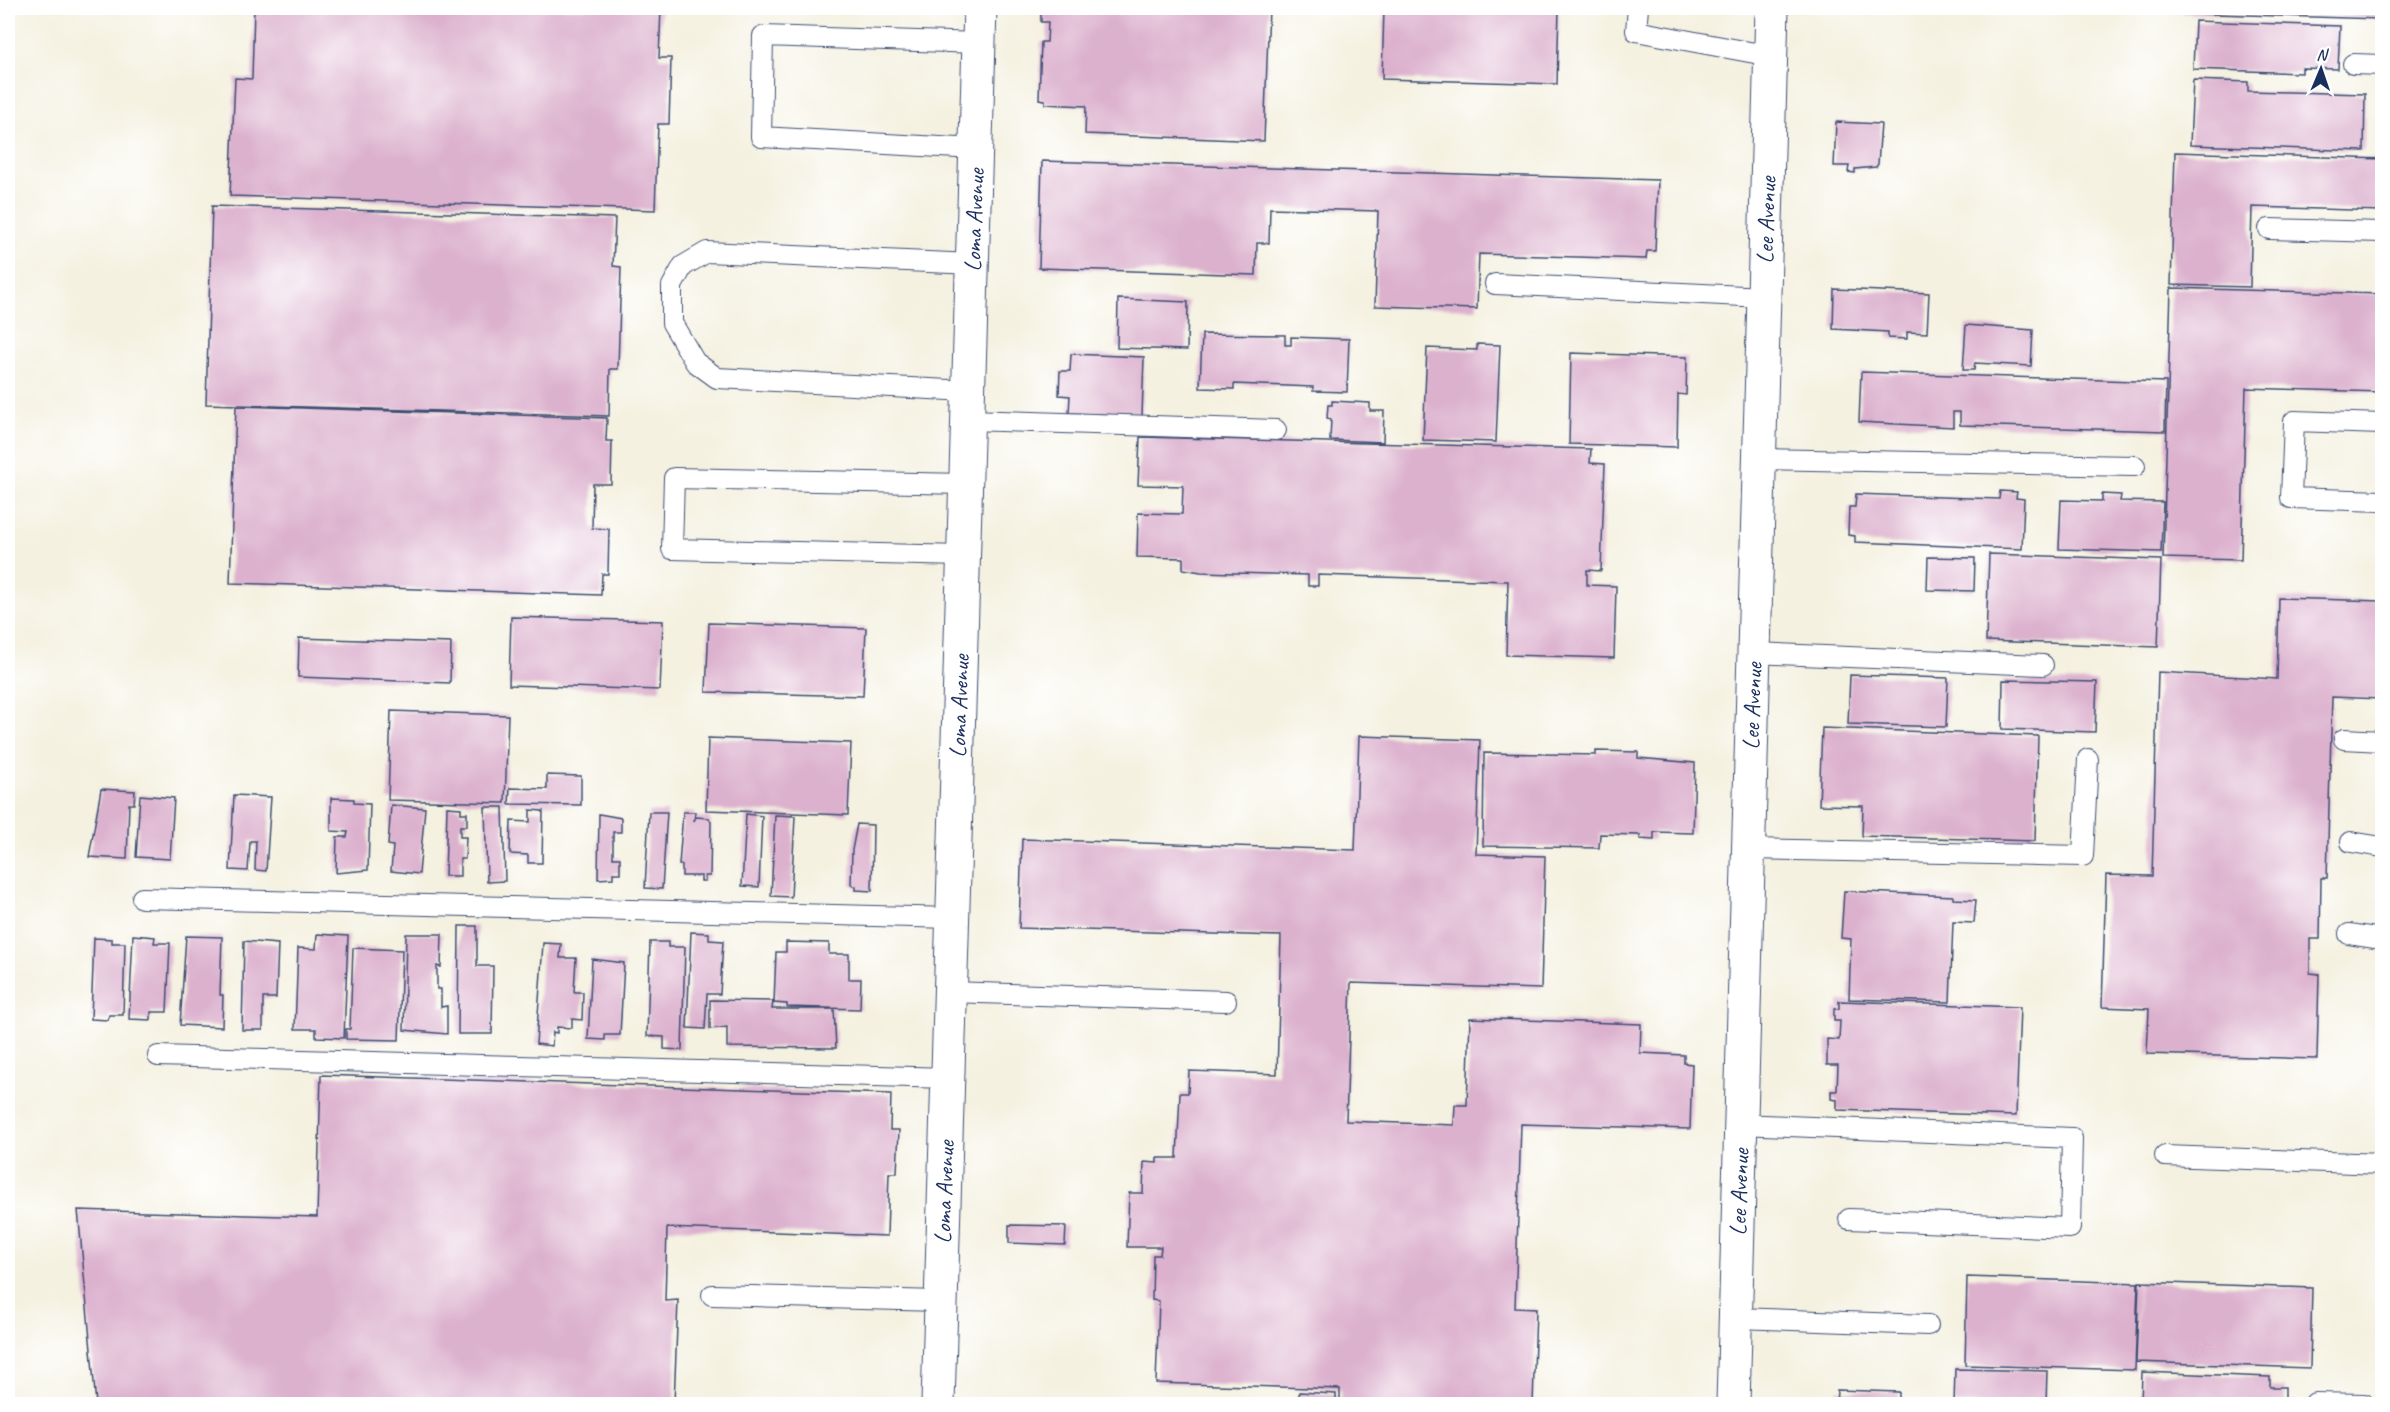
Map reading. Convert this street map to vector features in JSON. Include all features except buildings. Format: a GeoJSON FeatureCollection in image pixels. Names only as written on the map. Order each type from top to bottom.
{"type":"FeatureCollection","features":[{"type":"Feature","properties":{"kind":"street","name":"Loma Avenue"},"geometry":{"type":"LineString","coordinates":[[938,1404],[980,8]]}},
{"type":"Feature","properties":{"kind":"street","name":"Lee Avenue"},"geometry":{"type":"LineString","coordinates":[[1733,1404],[1772,8]]}},
{"type":"Feature","properties":{"kind":"lane"},"geometry":{"type":"LineString","coordinates":[[1638,8],[1636,31],[1771,56]]}},
{"type":"Feature","properties":{"kind":"lane"},"geometry":{"type":"LineString","coordinates":[[976,148],[761,137],[763,36],[979,43]]}},
{"type":"Feature","properties":{"kind":"lane"},"geometry":{"type":"LineString","coordinates":[[2353,64],[2382,65]]}},
{"type":"Feature","properties":{"kind":"lane"},"geometry":{"type":"LineString","coordinates":[[2269,229],[2382,232]]}},
{"type":"Feature","properties":{"kind":"lane"},"geometry":{"type":"LineString","coordinates":[[973,264],[707,252],[683,266],[672,286],[672,323],[695,362],[717,378],[968,405],[1276,430]]}},
{"type":"Feature","properties":{"kind":"lane"},"geometry":{"type":"LineString","coordinates":[[1495,284],[1764,297]]}},
{"type":"Feature","properties":{"kind":"lane"},"geometry":{"type":"LineString","coordinates":[[2382,424],[2294,421],[2291,498],[2382,501]]}},
{"type":"Feature","properties":{"kind":"lane"},"geometry":{"type":"LineString","coordinates":[[1760,459],[2135,466]]}},
{"type":"Feature","properties":{"kind":"lane"},"geometry":{"type":"LineString","coordinates":[[963,556],[672,549],[674,478],[966,484]]}},
{"type":"Feature","properties":{"kind":"lane"},"geometry":{"type":"LineString","coordinates":[[1754,653],[2043,665]]}},
{"type":"Feature","properties":{"kind":"lane"},"geometry":{"type":"LineString","coordinates":[[2344,738],[2382,741]]}},
{"type":"Feature","properties":{"kind":"lane"},"geometry":{"type":"LineString","coordinates":[[1749,849],[2083,856],[2088,759]]}},
{"type":"Feature","properties":{"kind":"lane"},"geometry":{"type":"LineString","coordinates":[[2351,842],[2382,847]]}},
{"type":"Feature","properties":{"kind":"lane"},"geometry":{"type":"LineString","coordinates":[[142,898],[953,918]]}},
{"type":"Feature","properties":{"kind":"lane"},"geometry":{"type":"LineString","coordinates":[[2349,934],[2382,939]]}},
{"type":"Feature","properties":{"kind":"lane"},"geometry":{"type":"LineString","coordinates":[[950,992],[1226,1001]]}},
{"type":"Feature","properties":{"kind":"lane"},"geometry":{"type":"LineString","coordinates":[[158,1056],[948,1078]]}},
{"type":"Feature","properties":{"kind":"lane"},"geometry":{"type":"LineString","coordinates":[[1741,1124],[2073,1138],[2070,1228],[1849,1219]]}},
{"type":"Feature","properties":{"kind":"lane"},"geometry":{"type":"LineString","coordinates":[[2165,1156],[2382,1164]]}},
{"type":"Feature","properties":{"kind":"lane"},"geometry":{"type":"LineString","coordinates":[[712,1295],[940,1301]]}},
{"type":"Feature","properties":{"kind":"lane"},"geometry":{"type":"LineString","coordinates":[[1736,1317],[1928,1325]]}},
{"type":"Feature","properties":{"kind":"lane"},"geometry":{"type":"LineString","coordinates":[[2315,1403],[2364,1404]]}}]}
